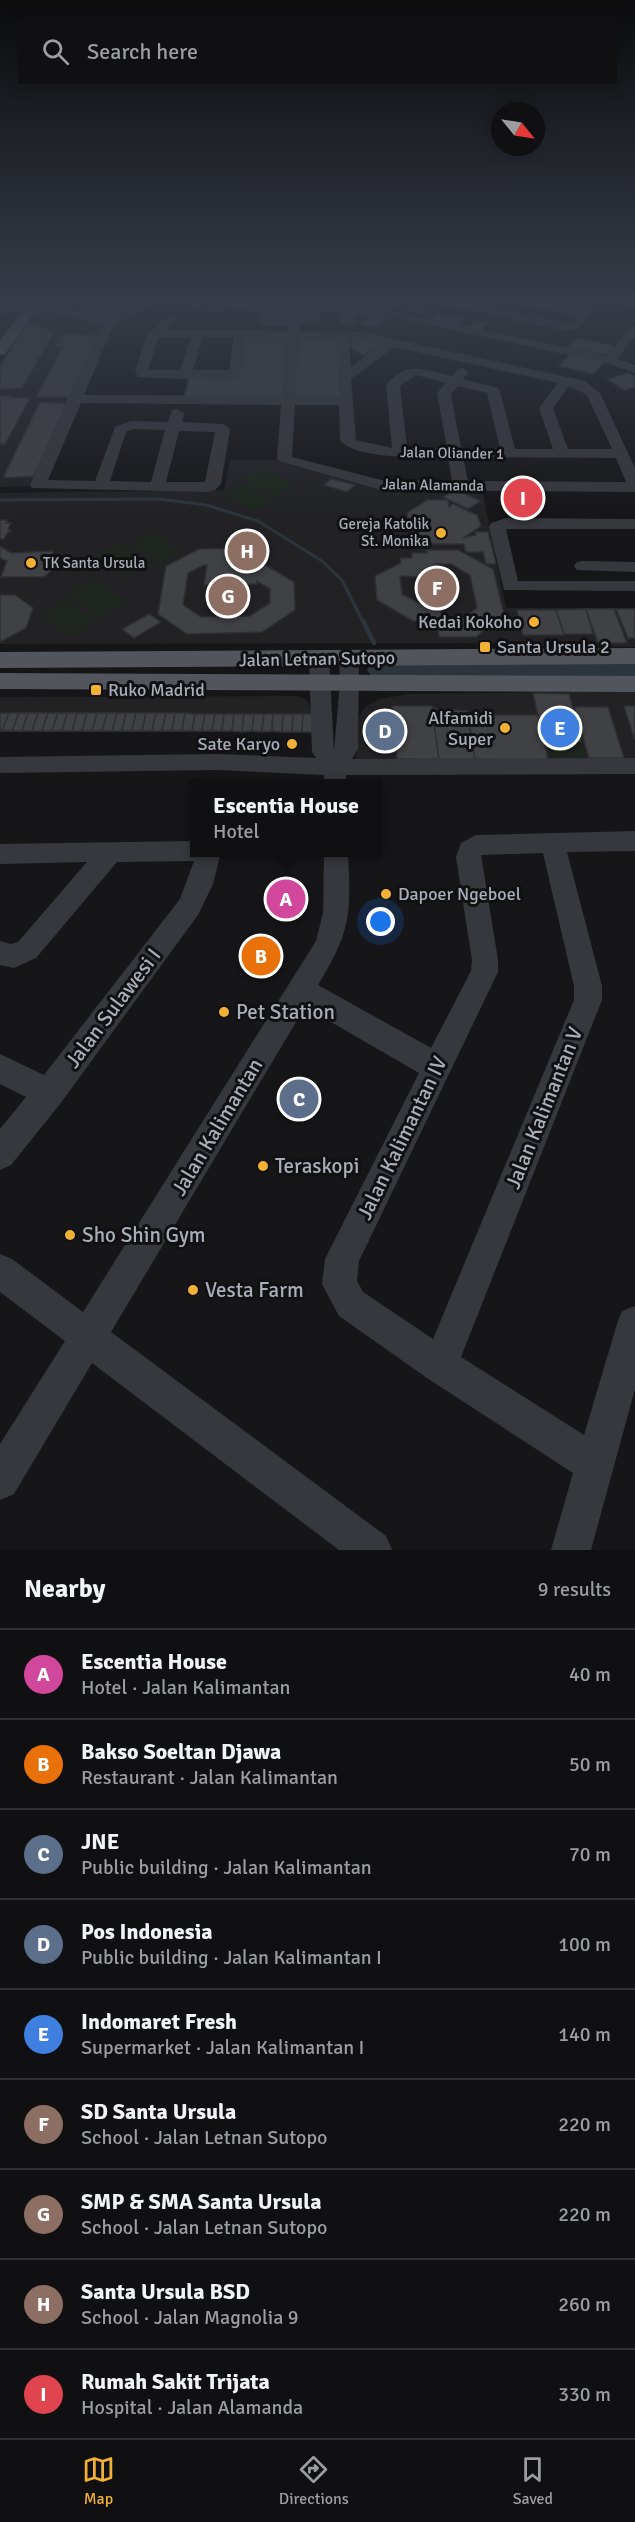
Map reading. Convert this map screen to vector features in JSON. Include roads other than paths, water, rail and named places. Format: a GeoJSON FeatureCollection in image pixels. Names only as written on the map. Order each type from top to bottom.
{"type":"FeatureCollection","features":[{"type":"Feature","properties":{"kind":"main road","name":"Jalan Letnan Sutopo"},"geometry":{"type":"LineString","coordinates":[[0,681],[349,670],[635,656]]}},
{"type":"Feature","properties":{"kind":"main road","name":"Jalan Letnan Sutopo"},"geometry":{"type":"LineString","coordinates":[[0,660],[213,661],[320,670]]}},
{"type":"Feature","properties":{"kind":"main road","name":"Jalan Letnan Sutopo"},"geometry":{"type":"LineString","coordinates":[[349,670],[635,684]]}},
{"type":"Feature","properties":{"kind":"street"},"geometry":{"type":"LineString","coordinates":[[85,373],[38,485],[157,487],[209,487],[213,484],[223,430],[215,426],[131,425],[120,430],[101,486]]}},
{"type":"Feature","properties":{"kind":"street"},"geometry":{"type":"LineString","coordinates":[[145,373],[230,373]]}},
{"type":"Feature","properties":{"kind":"street","name":"Jalan Alamanda"},"geometry":{"type":"LineString","coordinates":[[290,373],[284,458],[287,460],[376,484],[635,486]]}},
{"type":"Feature","properties":{"kind":"street","name":"Jalan Oliander 1"},"geometry":{"type":"LineString","coordinates":[[345,373],[348,442],[380,451],[400,452],[621,454]]}},
{"type":"Feature","properties":{"kind":"street"},"geometry":{"type":"LineString","coordinates":[[345,377],[350,373]]}},
{"type":"Feature","properties":{"kind":"street"},"geometry":{"type":"LineString","coordinates":[[400,452],[393,385],[411,373]]}},
{"type":"Feature","properties":{"kind":"street"},"geometry":{"type":"LineString","coordinates":[[420,373],[493,391],[509,453]]}},
{"type":"Feature","properties":{"kind":"street"},"geometry":{"type":"LineString","coordinates":[[461,486],[453,453],[444,393],[462,373]]}},
{"type":"Feature","properties":{"kind":"street"},"geometry":{"type":"LineString","coordinates":[[532,373],[580,384],[593,393],[635,486]]}},
{"type":"Feature","properties":{"kind":"street"},"geometry":{"type":"LineString","coordinates":[[562,454],[546,408],[566,381]]}},
{"type":"Feature","properties":{"kind":"street"},"geometry":{"type":"LineString","coordinates":[[74,399],[345,401]]}},
{"type":"Feature","properties":{"kind":"street"},"geometry":{"type":"LineString","coordinates":[[157,487],[179,400]]}},
{"type":"Feature","properties":{"kind":"street"},"geometry":{"type":"LineString","coordinates":[[635,524],[506,523],[497,527],[510,586],[635,586]]}},
{"type":"Feature","properties":{"kind":"street"},"geometry":{"type":"LineString","coordinates":[[590,586],[580,563],[635,567]]}},
{"type":"Feature","properties":{"kind":"street"},"geometry":{"type":"LineString","coordinates":[[320,670],[323,752],[335,775]]}},
{"type":"Feature","properties":{"kind":"street"},"geometry":{"type":"LineString","coordinates":[[335,775],[347,749],[349,670]]}},
{"type":"Feature","properties":{"kind":"street"},"geometry":{"type":"LineString","coordinates":[[0,765],[335,775],[633,772]]}},
{"type":"Feature","properties":{"kind":"street","name":"Jalan Kalimantan IV"},"geometry":{"type":"LineString","coordinates":[[596,1464],[440,1365],[351,1304],[339,1284],[339,1273],[342,1259],[485,966],[468,857],[470,850],[476,845],[635,842]]}},
{"type":"Feature","properties":{"kind":"street","name":"Jalan Kalimantan V"},"geometry":{"type":"LineString","coordinates":[[440,1365],[588,1000],[588,986],[553,844]]}},
{"type":"Feature","properties":{"kind":"street"},"geometry":{"type":"LineString","coordinates":[[0,854],[109,854],[190,850]]}},
{"type":"Feature","properties":{"kind":"street"},"geometry":{"type":"LineString","coordinates":[[0,953],[14,956],[27,950],[109,854]]}},
{"type":"Feature","properties":{"kind":"street","name":"Jalan Sulawesi I"},"geometry":{"type":"LineString","coordinates":[[0,1154],[189,908],[200,884],[208,857]]}},
{"type":"Feature","properties":{"kind":"street","name":"Jalan Kalimantan"},"geometry":{"type":"LineString","coordinates":[[0,1480],[89,1339],[301,990],[335,929],[336,857]]}},
{"type":"Feature","properties":{"kind":"street"},"geometry":{"type":"LineString","coordinates":[[301,990],[437,1067]]}},
{"type":"Feature","properties":{"kind":"street"},"geometry":{"type":"LineString","coordinates":[[0,1068],[49,1093]]}},
{"type":"Feature","properties":{"kind":"street"},"geometry":{"type":"LineString","coordinates":[[0,1271],[372,1550]]}},
{"type":"Feature","properties":{"kind":"street"},"geometry":{"type":"LineString","coordinates":[[571,1550],[635,1324]]}},
{"type":"Feature","properties":{"kind":"waterway"},"geometry":{"type":"LineString","coordinates":[[0,500],[159,499],[206,505],[258,521],[322,561],[342,580],[363,622]]}},
{"type":"Feature","properties":{"kind":"waterway"},"geometry":{"type":"LineString","coordinates":[[363,621],[374,643]]}},
{"type":"Feature","properties":{"kind":"waterway"},"geometry":{"type":"LineString","coordinates":[[379,670],[635,672]]}},
{"type":"Feature","properties":{"kind":"place","name":"Rumah Sakit Trijata"},"geometry":{"type":"Point","coordinates":[523,498]}},
{"type":"Feature","properties":{"kind":"place","name":"Gereja Katolik St. Monika"},"geometry":{"type":"Point","coordinates":[441,533]}},
{"type":"Feature","properties":{"kind":"place","name":"Santa Ursula BSD"},"geometry":{"type":"Point","coordinates":[247,551]}},
{"type":"Feature","properties":{"kind":"place","name":"TK Santa Ursula"},"geometry":{"type":"Point","coordinates":[31,563]}},
{"type":"Feature","properties":{"kind":"place","name":"SD Santa Ursula"},"geometry":{"type":"Point","coordinates":[437,588]}},
{"type":"Feature","properties":{"kind":"place","name":"SMP & SMA Santa Ursula"},"geometry":{"type":"Point","coordinates":[228,596]}},
{"type":"Feature","properties":{"kind":"place","name":"Kedai Kokoho"},"geometry":{"type":"Point","coordinates":[534,622]}},
{"type":"Feature","properties":{"kind":"place","name":"Santa Ursula 2"},"geometry":{"type":"Point","coordinates":[485,647]}},
{"type":"Feature","properties":{"kind":"place","name":"Ruko Madrid"},"geometry":{"type":"Point","coordinates":[96,690]}},
{"type":"Feature","properties":{"kind":"place","name":"Alfamidi Super"},"geometry":{"type":"Point","coordinates":[505,728]}},
{"type":"Feature","properties":{"kind":"place","name":"Indomaret Fresh"},"geometry":{"type":"Point","coordinates":[560,728]}},
{"type":"Feature","properties":{"kind":"place","name":"Pos Indonesia"},"geometry":{"type":"Point","coordinates":[385,731]}},
{"type":"Feature","properties":{"kind":"place","name":"Sate Karyo"},"geometry":{"type":"Point","coordinates":[292,744]}},
{"type":"Feature","properties":{"kind":"place","name":"Dapoer Ngeboel"},"geometry":{"type":"Point","coordinates":[386,894]}},
{"type":"Feature","properties":{"kind":"place","name":"Escentia House"},"geometry":{"type":"Point","coordinates":[286,899]}},
{"type":"Feature","properties":{"kind":"place","name":"Bakso Soeltan Djawa"},"geometry":{"type":"Point","coordinates":[261,956]}},
{"type":"Feature","properties":{"kind":"place","name":"Pet Station"},"geometry":{"type":"Point","coordinates":[224,1012]}},
{"type":"Feature","properties":{"kind":"place","name":"JNE"},"geometry":{"type":"Point","coordinates":[299,1099]}},
{"type":"Feature","properties":{"kind":"place","name":"Teraskopi"},"geometry":{"type":"Point","coordinates":[263,1166]}},
{"type":"Feature","properties":{"kind":"place","name":"Sho Shin Gym"},"geometry":{"type":"Point","coordinates":[70,1235]}},
{"type":"Feature","properties":{"kind":"place","name":"Vesta Farm"},"geometry":{"type":"Point","coordinates":[193,1290]}}]}
